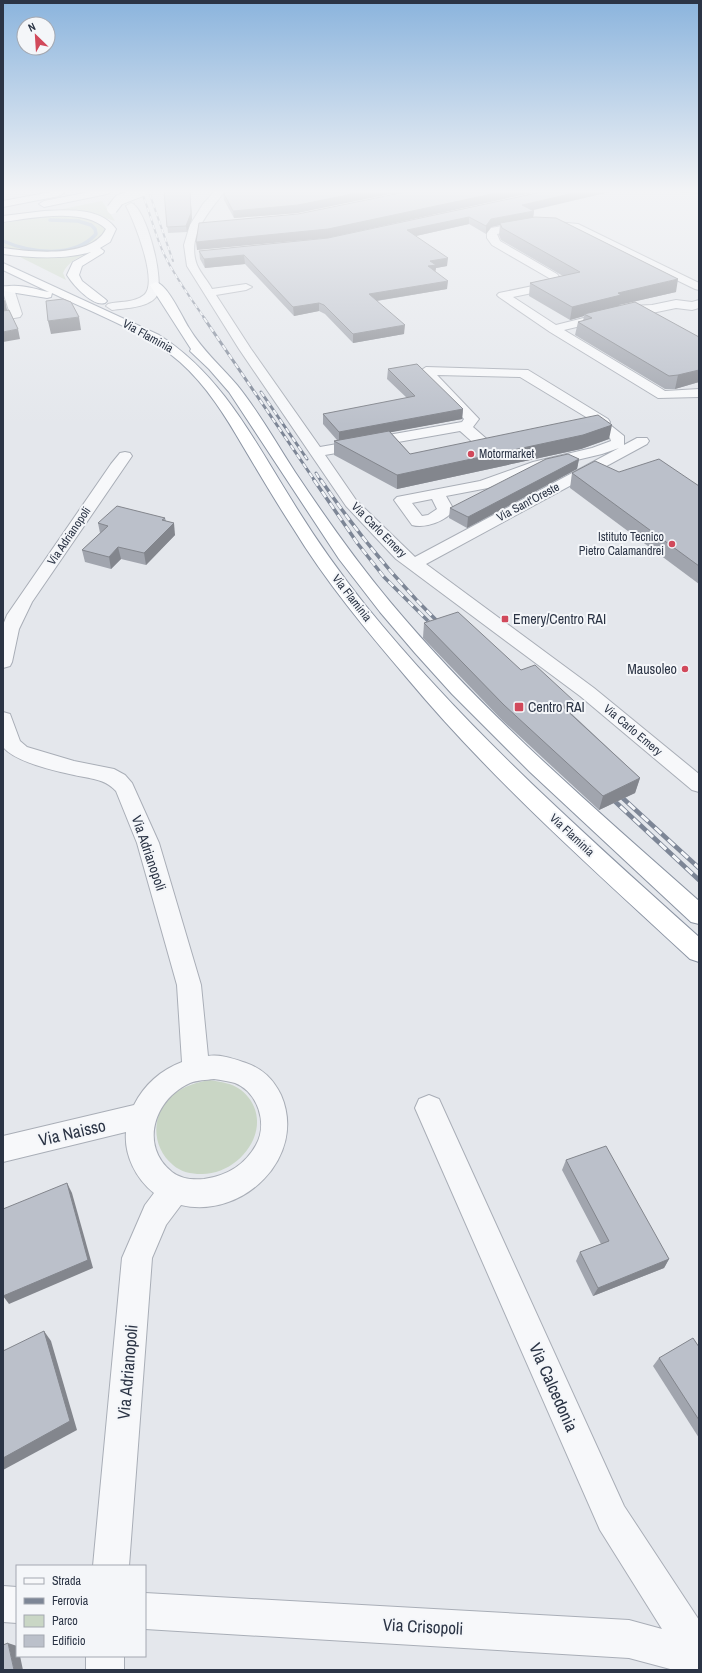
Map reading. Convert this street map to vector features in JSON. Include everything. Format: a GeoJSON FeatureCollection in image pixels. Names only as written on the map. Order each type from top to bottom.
{"type":"FeatureCollection","features":[{"type":"Feature","properties":{"kind":"highway","name":"Via Flaminia"},"geometry":{"type":"LineString","coordinates":[[10,269],[162,341],[176,351],[198,372],[233,416],[299,525],[326,564],[351,599],[412,672],[471,735],[543,808],[699,952]]}},
{"type":"Feature","properties":{"kind":"highway","name":"Via Flaminia"},"geometry":{"type":"LineString","coordinates":[[31,269],[165,331],[201,355],[234,390],[323,524],[369,587],[441,671],[527,758],[699,915]]}},
{"type":"Feature","properties":{"kind":"highway"},"geometry":{"type":"LineString","coordinates":[[74,269],[73,271],[76,281],[101,301]]}},
{"type":"Feature","properties":{"kind":"highway"},"geometry":{"type":"LineString","coordinates":[[5,286],[23,283],[59,292]]}},
{"type":"Feature","properties":{"kind":"highway"},"geometry":{"type":"LineString","coordinates":[[156,285],[164,295],[184,331],[201,355]]}},
{"type":"Feature","properties":{"kind":"highway"},"geometry":{"type":"LineString","coordinates":[[5,286],[77,301]]}},
{"type":"Feature","properties":{"kind":"street"},"geometry":{"type":"LineString","coordinates":[[112,306],[145,299],[152,294],[156,285],[152,269]]}},
{"type":"Feature","properties":{"kind":"street","name":"Via Carlo Emery"},"geometry":{"type":"LineString","coordinates":[[194,269],[208,293],[351,503],[402,555],[477,609],[587,692],[699,785]]}},
{"type":"Feature","properties":{"kind":"street"},"geometry":{"type":"LineString","coordinates":[[541,269],[553,276],[558,283],[552,286],[503,295],[657,392],[664,395],[699,393]]}},
{"type":"Feature","properties":{"kind":"street"},"geometry":{"type":"LineString","coordinates":[[662,269],[699,287]]}},
{"type":"Feature","properties":{"kind":"street"},"geometry":{"type":"LineString","coordinates":[[3,316],[16,314],[5,286]]}},
{"type":"Feature","properties":{"kind":"street"},"geometry":{"type":"LineString","coordinates":[[208,293],[246,287]]}},
{"type":"Feature","properties":{"kind":"street"},"geometry":{"type":"LineString","coordinates":[[676,304],[681,300],[699,295]]}},
{"type":"Feature","properties":{"kind":"street"},"geometry":{"type":"LineString","coordinates":[[554,328],[631,310],[652,309],[676,304],[697,307]]}},
{"type":"Feature","properties":{"kind":"street"},"geometry":{"type":"LineString","coordinates":[[316,452],[467,425],[472,419],[426,371],[522,373],[603,422],[568,429]]}},
{"type":"Feature","properties":{"kind":"street"},"geometry":{"type":"LineString","coordinates":[[437,494],[483,485],[538,465],[597,451],[618,443],[617,436],[598,423]]}},
{"type":"Feature","properties":{"kind":"street"},"geometry":{"type":"LineString","coordinates":[[462,426],[486,446],[516,440]]}},
{"type":"Feature","properties":{"kind":"street","name":"Via Sant'Oreste"},"geometry":{"type":"LineString","coordinates":[[414,564],[642,441]]}},
{"type":"Feature","properties":{"kind":"street","name":"Via Adrianopoli"},"geometry":{"type":"LineString","coordinates":[[3,662],[8,632],[22,605],[60,551],[97,493],[125,456]]}},
{"type":"Feature","properties":{"kind":"street","name":"Via Adrianopoli"},"geometry":{"type":"LineString","coordinates":[[3,719],[11,744],[20,752],[74,768],[107,774],[118,780],[125,788],[148,843],[189,985],[196,1069]]}},
{"type":"Feature","properties":{"kind":"street"},"geometry":{"type":"LineString","coordinates":[[214,1067],[233,1070],[249,1077],[262,1089],[271,1104],[275,1122],[273,1140],[265,1158],[256,1168],[235,1185],[215,1192],[194,1193],[175,1189],[162,1181],[151,1171],[143,1159],[139,1145],[139,1131],[142,1116],[150,1100],[163,1086],[178,1076],[196,1069],[214,1067]]}},
{"type":"Feature","properties":{"kind":"street","name":"Via Calcedonia"},"geometry":{"type":"LineString","coordinates":[[429,1108],[612,1518],[699,1654]]}},
{"type":"Feature","properties":{"kind":"street","name":"Via Naisso"},"geometry":{"type":"LineString","coordinates":[[3,1149],[60,1134],[142,1116]]}},
{"type":"Feature","properties":{"kind":"street","name":"Via Adrianopoli"},"geometry":{"type":"LineString","coordinates":[[111,1565],[137,1258],[156,1215],[175,1189]]}},
{"type":"Feature","properties":{"kind":"street"},"geometry":{"type":"LineString","coordinates":[[3,1604],[16,1605]]}},
{"type":"Feature","properties":{"kind":"street","name":"Via Crisopoli"},"geometry":{"type":"LineString","coordinates":[[146,1611],[629,1639],[699,1658]]}},
{"type":"Feature","properties":{"kind":"street"},"geometry":{"type":"LineString","coordinates":[[105,1657],[105,1670]]}},
{"type":"Feature","properties":{"kind":"green space"},"geometry":{"type":"Polygon","coordinates":[[[44,269],[66,269],[63,273],[66,280],[44,269]]]}},
{"type":"Feature","properties":{"kind":"green space"},"geometry":{"type":"Polygon","coordinates":[[[210,1080],[230,1084],[241,1090],[252,1103],[257,1116],[256,1130],[251,1144],[242,1156],[230,1166],[216,1172],[201,1174],[190,1173],[179,1169],[165,1157],[157,1137],[156,1127],[158,1117],[162,1107],[169,1098],[178,1091],[193,1084],[210,1080]]]}},
{"type":"Feature","properties":{"kind":"building"},"geometry":{"type":"Polygon","coordinates":[[[257,269],[432,269],[448,281],[369,294],[405,325],[353,334],[324,305],[319,303],[293,307],[257,269]]]}},
{"type":"Feature","properties":{"kind":"building"},"geometry":{"type":"Polygon","coordinates":[[[575,269],[658,269],[678,279],[618,293],[621,295],[572,307],[530,283],[580,272],[575,269]]]}},
{"type":"Feature","properties":{"kind":"building"},"geometry":{"type":"Polygon","coordinates":[[[63,299],[71,302],[79,317],[48,321],[46,301],[63,299]]]}},
{"type":"Feature","properties":{"kind":"building"},"geometry":{"type":"Polygon","coordinates":[[[635,302],[699,337],[699,370],[669,376],[578,322],[592,318],[584,314],[635,302]]]}},
{"type":"Feature","properties":{"kind":"building"},"geometry":{"type":"Polygon","coordinates":[[[9,310],[18,329],[3,332],[3,311],[9,310]]]}},
{"type":"Feature","properties":{"kind":"building"},"geometry":{"type":"Polygon","coordinates":[[[417,364],[463,409],[339,432],[323,414],[415,396],[388,369],[417,364]]]}},
{"type":"Feature","properties":{"kind":"building"},"geometry":{"type":"Polygon","coordinates":[[[598,415],[612,425],[583,435],[397,475],[334,441],[389,431],[410,454],[598,415]]]}},
{"type":"Feature","properties":{"kind":"building"},"geometry":{"type":"Polygon","coordinates":[[[568,454],[579,459],[468,517],[450,508],[546,459],[568,454]]]}},
{"type":"Feature","properties":{"kind":"building","name":"Istituto Tecnico Pietro Calamandrei"},"geometry":{"type":"Polygon","coordinates":[[[659,459],[699,486],[699,566],[572,473],[595,461],[619,472],[659,459]]]}},
{"type":"Feature","properties":{"kind":"building"},"geometry":{"type":"Polygon","coordinates":[[[117,506],[165,518],[162,520],[174,523],[144,553],[118,547],[109,557],[82,550],[108,526],[98,523],[117,506]]]}},
{"type":"Feature","properties":{"kind":"building"},"geometry":{"type":"Polygon","coordinates":[[[458,612],[521,670],[535,665],[574,701],[562,706],[640,778],[603,796],[504,705],[424,623],[458,612]]]}},
{"type":"Feature","properties":{"kind":"building"},"geometry":{"type":"Polygon","coordinates":[[[606,1146],[669,1259],[598,1288],[580,1252],[609,1241],[566,1160],[606,1146]]]}},
{"type":"Feature","properties":{"kind":"building"},"geometry":{"type":"Polygon","coordinates":[[[67,1183],[88,1260],[3,1296],[3,1209],[67,1183]]]}},
{"type":"Feature","properties":{"kind":"building"},"geometry":{"type":"Polygon","coordinates":[[[44,1331],[70,1421],[3,1458],[3,1351],[44,1331]]]}},
{"type":"Feature","properties":{"kind":"building"},"geometry":{"type":"Polygon","coordinates":[[[693,1338],[699,1347],[699,1420],[659,1358],[693,1338]]]}},
{"type":"Feature","properties":{"kind":"building"},"geometry":{"type":"Polygon","coordinates":[[[8,1643],[14,1670],[3,1670],[3,1645],[8,1643]]]}},
{"type":"Feature","properties":{"kind":"railway"},"geometry":{"type":"LineString","coordinates":[[171,269],[205,319]]}},
{"type":"Feature","properties":{"kind":"railway"},"geometry":{"type":"LineString","coordinates":[[204,318],[315,481]]}},
{"type":"Feature","properties":{"kind":"railway"},"geometry":{"type":"LineString","coordinates":[[261,392],[307,459]]}},
{"type":"Feature","properties":{"kind":"railway"},"geometry":{"type":"LineString","coordinates":[[316,473],[321,481]]}},
{"type":"Feature","properties":{"kind":"railway"},"geometry":{"type":"LineString","coordinates":[[314,480],[358,544],[384,577],[436,629]]}},
{"type":"Feature","properties":{"kind":"railway"},"geometry":{"type":"LineString","coordinates":[[321,480],[378,556],[443,627]]}},
{"type":"Feature","properties":{"kind":"railway"},"geometry":{"type":"LineString","coordinates":[[615,791],[699,868]]}},
{"type":"Feature","properties":{"kind":"railway"},"geometry":{"type":"LineString","coordinates":[[607,794],[699,880]]}},
{"type":"Feature","properties":{"kind":"place","name":"Motormarket"},"geometry":{"type":"Point","coordinates":[471,454]}},
{"type":"Feature","properties":{"kind":"place","name":"Istituto Tecnico Pietro Calamandrei"},"geometry":{"type":"Point","coordinates":[672,544]}},
{"type":"Feature","properties":{"kind":"place","name":"Emery/Centro RAI"},"geometry":{"type":"Point","coordinates":[505,619]}},
{"type":"Feature","properties":{"kind":"place","name":"Mausoleo"},"geometry":{"type":"Point","coordinates":[685,669]}},
{"type":"Feature","properties":{"kind":"place","name":"Centro RAI"},"geometry":{"type":"Point","coordinates":[519,707]}}]}
